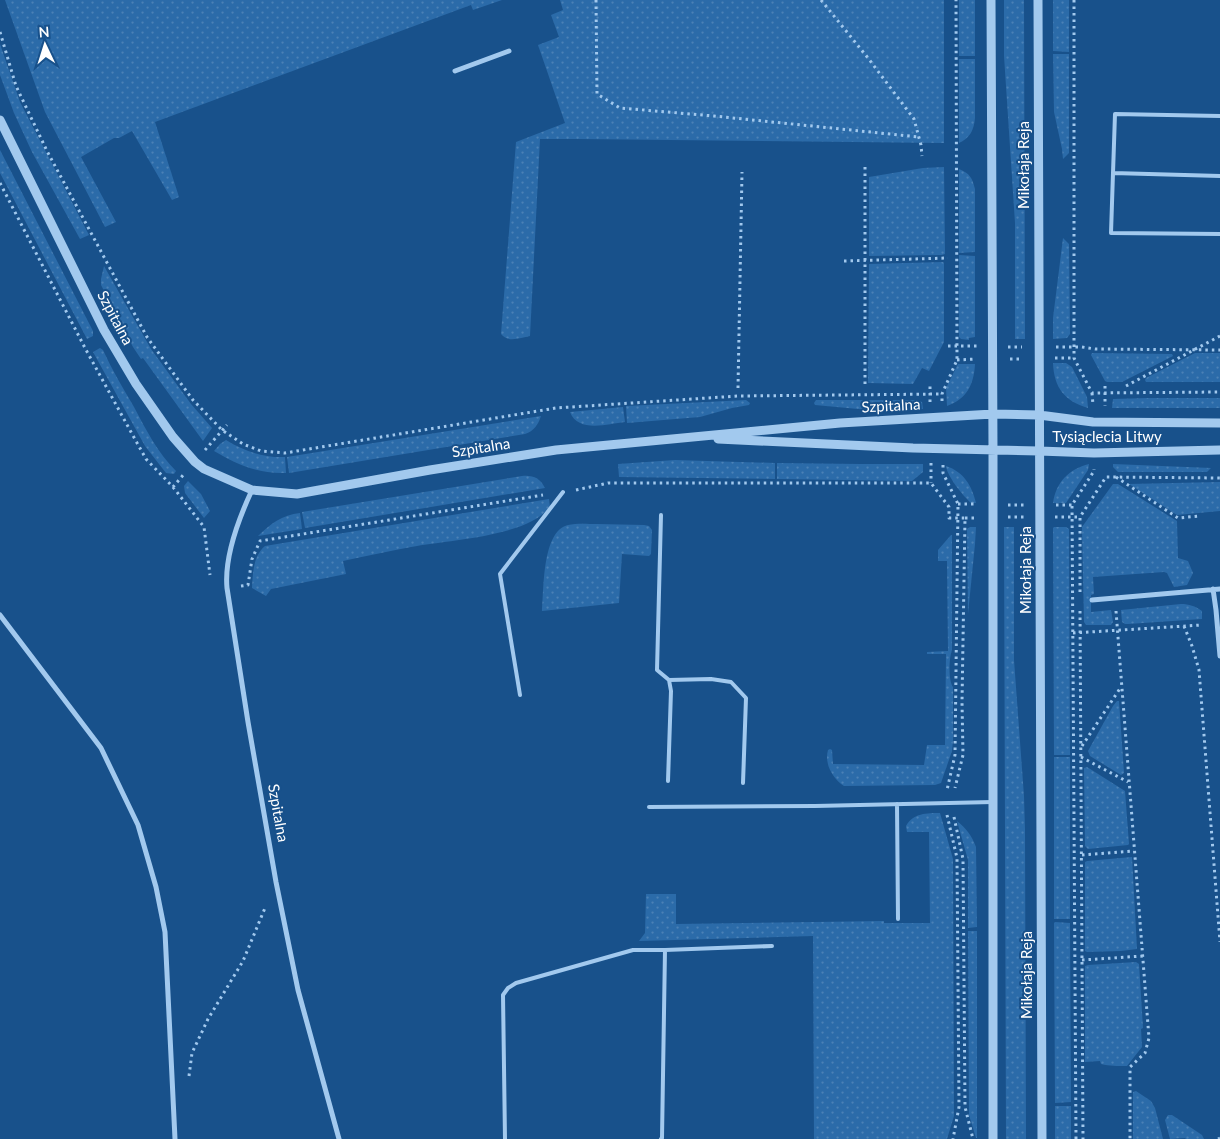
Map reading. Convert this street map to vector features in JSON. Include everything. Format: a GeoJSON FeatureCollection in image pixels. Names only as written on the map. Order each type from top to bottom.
{"type":"FeatureCollection","features":[{"type":"Feature","properties":{"kind":"street"},"geometry":{"type":"LineString","coordinates":[[991,0],[993,1139]]}},
{"type":"Feature","properties":{"kind":"street","name":"Mikołaja Reja"},"geometry":{"type":"LineString","coordinates":[[1038,0],[1042,1139]]}},
{"type":"Feature","properties":{"kind":"street"},"geometry":{"type":"LineString","coordinates":[[455,71],[509,51]]}},
{"type":"Feature","properties":{"kind":"street","name":"Szpitalna"},"geometry":{"type":"LineString","coordinates":[[0,120],[104,330],[136,384],[172,437],[204,469],[252,490],[297,494],[556,450],[840,423],[993,414],[1040,415]]}},
{"type":"Feature","properties":{"kind":"street","name":"Tysiąclecia Litwy"},"geometry":{"type":"LineString","coordinates":[[1040,415],[1093,422],[1220,424]]}},
{"type":"Feature","properties":{"kind":"street","name":"Szpitalna"},"geometry":{"type":"LineString","coordinates":[[685,438],[993,450]]}},
{"type":"Feature","properties":{"kind":"street","name":"Tysiąclecia Litwy"},"geometry":{"type":"LineString","coordinates":[[993,450],[1094,453],[1220,450]]}},
{"type":"Feature","properties":{"kind":"street","name":"Szpitalna"},"geometry":{"type":"LineString","coordinates":[[252,490],[233,540],[226,574],[227,588],[276,882],[298,990],[338,1139]]}},
{"type":"Feature","properties":{"kind":"street"},"geometry":{"type":"LineString","coordinates":[[1092,600],[1220,589]]}},
{"type":"Feature","properties":{"kind":"street"},"geometry":{"type":"LineString","coordinates":[[1213,590],[1220,656]]}},
{"type":"Feature","properties":{"kind":"street"},"geometry":{"type":"LineString","coordinates":[[0,615],[101,748],[138,825],[156,887],[165,932],[175,1139]]}},
{"type":"Feature","properties":{"kind":"lane"},"geometry":{"type":"LineString","coordinates":[[1220,116],[1115,114],[1112,233],[1220,234]]}},
{"type":"Feature","properties":{"kind":"lane"},"geometry":{"type":"LineString","coordinates":[[1114,173],[1220,176]]}},
{"type":"Feature","properties":{"kind":"lane"},"geometry":{"type":"LineString","coordinates":[[520,695],[500,574],[563,492]]}},
{"type":"Feature","properties":{"kind":"lane"},"geometry":{"type":"LineString","coordinates":[[661,515],[658,670],[670,680],[711,679],[731,682],[746,698],[743,783]]}},
{"type":"Feature","properties":{"kind":"lane"},"geometry":{"type":"LineString","coordinates":[[668,781],[670,680]]}},
{"type":"Feature","properties":{"kind":"lane"},"geometry":{"type":"LineString","coordinates":[[649,807],[993,802]]}},
{"type":"Feature","properties":{"kind":"lane"},"geometry":{"type":"LineString","coordinates":[[897,804],[898,919]]}},
{"type":"Feature","properties":{"kind":"lane"},"geometry":{"type":"LineString","coordinates":[[505,1139],[503,995],[516,982],[633,950],[772,946]]}},
{"type":"Feature","properties":{"kind":"lane"},"geometry":{"type":"LineString","coordinates":[[662,1139],[665,950]]}},
{"type":"Feature","properties":{"kind":"path"},"geometry":{"type":"LineString","coordinates":[[596,0],[597,94],[620,108],[919,137]]}},
{"type":"Feature","properties":{"kind":"path"},"geometry":{"type":"LineString","coordinates":[[820,0],[868,58],[914,119],[922,156]]}},
{"type":"Feature","properties":{"kind":"path"},"geometry":{"type":"LineString","coordinates":[[942,417],[942,394],[957,360],[956,0]]}},
{"type":"Feature","properties":{"kind":"path"},"geometry":{"type":"LineString","coordinates":[[1074,0],[1074,358],[1092,393],[1093,422]]}},
{"type":"Feature","properties":{"kind":"path"},"geometry":{"type":"LineString","coordinates":[[0,32],[16,86],[47,151],[147,337],[193,400],[222,430],[244,444],[261,451],[285,453],[556,408],[738,396],[942,394]]}},
{"type":"Feature","properties":{"kind":"path"},"geometry":{"type":"LineString","coordinates":[[865,166],[865,387]]}},
{"type":"Feature","properties":{"kind":"path"},"geometry":{"type":"LineString","coordinates":[[738,388],[742,172]]}},
{"type":"Feature","properties":{"kind":"path"},"geometry":{"type":"LineString","coordinates":[[844,261],[948,258]]}},
{"type":"Feature","properties":{"kind":"path"},"geometry":{"type":"LineString","coordinates":[[1126,386],[1220,336]]}},
{"type":"Feature","properties":{"kind":"path"},"geometry":{"type":"LineString","coordinates":[[948,346],[1074,346],[1095,349],[1220,350]]}},
{"type":"Feature","properties":{"kind":"path"},"geometry":{"type":"LineString","coordinates":[[957,360],[1074,358]]}},
{"type":"Feature","properties":{"kind":"path"},"geometry":{"type":"LineString","coordinates":[[1092,393],[1220,392]]}},
{"type":"Feature","properties":{"kind":"path"},"geometry":{"type":"LineString","coordinates":[[943,449],[943,473],[958,504],[955,755],[944,804],[957,858],[959,1107],[953,1139]]}},
{"type":"Feature","properties":{"kind":"path"},"geometry":{"type":"LineString","coordinates":[[1076,1139],[1072,505],[1094,471],[1094,453]]}},
{"type":"Feature","properties":{"kind":"path"},"geometry":{"type":"LineString","coordinates":[[1080,594],[1080,517],[1106,477],[1220,478]]}},
{"type":"Feature","properties":{"kind":"path"},"geometry":{"type":"LineString","coordinates":[[1115,477],[1178,518],[1200,516]]}},
{"type":"Feature","properties":{"kind":"path"},"geometry":{"type":"LineString","coordinates":[[173,487],[204,527],[212,590],[248,585],[252,559],[260,541],[608,483],[931,484],[949,508],[949,518],[965,518],[963,755],[952,803],[963,859],[965,1107],[973,1139]]}},
{"type":"Feature","properties":{"kind":"path"},"geometry":{"type":"LineString","coordinates":[[958,504],[1072,505]]}},
{"type":"Feature","properties":{"kind":"path"},"geometry":{"type":"LineString","coordinates":[[1115,598],[1149,1038],[1145,1053],[1130,1067],[1130,1139]]}},
{"type":"Feature","properties":{"kind":"path"},"geometry":{"type":"LineString","coordinates":[[1080,604],[1083,1139]]}},
{"type":"Feature","properties":{"kind":"path"},"geometry":{"type":"LineString","coordinates":[[1073,633],[1218,623]]}},
{"type":"Feature","properties":{"kind":"path"},"geometry":{"type":"LineString","coordinates":[[1184,626],[1192,646],[1198,670],[1220,942]]}},
{"type":"Feature","properties":{"kind":"path"},"geometry":{"type":"LineString","coordinates":[[1081,747],[1122,686]]}},
{"type":"Feature","properties":{"kind":"path"},"geometry":{"type":"LineString","coordinates":[[1081,757],[1129,783]]}},
{"type":"Feature","properties":{"kind":"path"},"geometry":{"type":"LineString","coordinates":[[1082,855],[1134,851]]}},
{"type":"Feature","properties":{"kind":"path"},"geometry":{"type":"LineString","coordinates":[[188,1082],[192,1053],[208,1019],[244,961],[276,882]]}},
{"type":"Feature","properties":{"kind":"path"},"geometry":{"type":"LineString","coordinates":[[1082,960],[1143,956]]}},
{"type":"Feature","properties":{"kind":"shaded area"},"geometry":{"type":"Polygon","coordinates":[[[5,0],[502,0],[473,10],[471,5],[155,122],[179,197],[172,200],[132,131],[119,138],[114,138],[81,157],[116,222],[105,227],[45,112],[5,0]]]}},
{"type":"Feature","properties":{"kind":"shaded area"},"geometry":{"type":"Polygon","coordinates":[[[560,0],[944,0],[944,143],[540,139],[530,336],[514,339],[504,337],[501,334],[516,142],[565,123],[538,45],[559,37],[551,15],[563,10],[560,0]]]}},
{"type":"Feature","properties":{"kind":"shaded area"},"geometry":{"type":"Polygon","coordinates":[[[959,0],[975,0],[975,56],[959,56],[959,0]]]}},
{"type":"Feature","properties":{"kind":"shaded area"},"geometry":{"type":"Polygon","coordinates":[[[1004,0],[1024,0],[1025,339],[1015,339],[1015,223],[1004,56],[1004,0]]]}},
{"type":"Feature","properties":{"kind":"shaded area"},"geometry":{"type":"Polygon","coordinates":[[[1053,0],[1069,0],[1069,52],[1053,51],[1053,0]]]}},
{"type":"Feature","properties":{"kind":"shaded area"},"geometry":{"type":"Polygon","coordinates":[[[0,44],[20,102],[89,235],[80,239],[32,152],[14,113],[0,75],[0,44]]]}},
{"type":"Feature","properties":{"kind":"shaded area"},"geometry":{"type":"Polygon","coordinates":[[[1053,54],[1069,54],[1069,153],[1063,159],[1054,112],[1053,54]]]}},
{"type":"Feature","properties":{"kind":"shaded area"},"geometry":{"type":"Polygon","coordinates":[[[959,59],[975,59],[975,118],[971,133],[959,143],[959,59]]]}},
{"type":"Feature","properties":{"kind":"shaded area"},"geometry":{"type":"Polygon","coordinates":[[[0,150],[93,331],[93,336],[87,339],[0,173],[0,150]]]}},
{"type":"Feature","properties":{"kind":"shaded area"},"geometry":{"type":"Polygon","coordinates":[[[944,167],[945,254],[869,256],[869,177],[923,168],[944,167]]]}},
{"type":"Feature","properties":{"kind":"shaded area"},"geometry":{"type":"Polygon","coordinates":[[[959,169],[970,176],[975,189],[975,252],[959,253],[959,169]]]}},
{"type":"Feature","properties":{"kind":"shaded area"},"geometry":{"type":"Polygon","coordinates":[[[1063,238],[1069,244],[1070,334],[1067,338],[1053,339],[1053,318],[1063,238]]]}},
{"type":"Feature","properties":{"kind":"shaded area"},"geometry":{"type":"Polygon","coordinates":[[[959,255],[975,256],[975,337],[969,338],[969,340],[959,337],[959,255]]]}},
{"type":"Feature","properties":{"kind":"shaded area"},"geometry":{"type":"Polygon","coordinates":[[[943,262],[944,342],[929,371],[922,368],[913,384],[868,383],[869,264],[943,262]]]}},
{"type":"Feature","properties":{"kind":"shaded area"},"geometry":{"type":"Polygon","coordinates":[[[104,266],[151,349],[191,404],[212,428],[203,441],[133,347],[101,285],[104,266]]]}},
{"type":"Feature","properties":{"kind":"shaded area"},"geometry":{"type":"Polygon","coordinates":[[[100,348],[103,350],[153,441],[176,471],[174,474],[166,473],[145,446],[93,352],[100,348]]]}},
{"type":"Feature","properties":{"kind":"shaded area"},"geometry":{"type":"Polygon","coordinates":[[[1092,353],[1172,354],[1173,356],[1122,382],[1107,382],[1091,355],[1092,353]]]}},
{"type":"Feature","properties":{"kind":"shaded area"},"geometry":{"type":"Polygon","coordinates":[[[1195,353],[1220,353],[1220,382],[1146,382],[1146,378],[1195,353]]]}},
{"type":"Feature","properties":{"kind":"shaded area"},"geometry":{"type":"Polygon","coordinates":[[[1053,363],[1066,363],[1072,367],[1087,397],[1088,408],[1073,401],[1062,392],[1058,386],[1053,363]]]}},
{"type":"Feature","properties":{"kind":"shaded area"},"geometry":{"type":"Polygon","coordinates":[[[958,364],[975,364],[973,378],[964,395],[947,406],[946,388],[958,364]]]}},
{"type":"Feature","properties":{"kind":"shaded area"},"geometry":{"type":"Polygon","coordinates":[[[1220,398],[1220,408],[1112,408],[1113,399],[1220,398]]]}},
{"type":"Feature","properties":{"kind":"shaded area"},"geometry":{"type":"Polygon","coordinates":[[[746,400],[750,403],[749,405],[700,417],[627,423],[626,406],[746,400]]]}},
{"type":"Feature","properties":{"kind":"shaded area"},"geometry":{"type":"Polygon","coordinates":[[[816,400],[916,400],[922,402],[923,409],[869,410],[815,405],[816,400]]]}},
{"type":"Feature","properties":{"kind":"shaded area"},"geometry":{"type":"Polygon","coordinates":[[[623,407],[625,422],[594,426],[579,423],[570,412],[623,407]]]}},
{"type":"Feature","properties":{"kind":"shaded area"},"geometry":{"type":"Polygon","coordinates":[[[541,416],[535,427],[525,434],[289,473],[287,457],[541,416]]]}},
{"type":"Feature","properties":{"kind":"shaded area"},"geometry":{"type":"Polygon","coordinates":[[[226,440],[254,453],[285,457],[286,473],[266,472],[248,468],[214,451],[226,440]]]}},
{"type":"Feature","properties":{"kind":"shaded area"},"geometry":{"type":"Polygon","coordinates":[[[675,460],[775,463],[775,479],[619,477],[618,464],[675,460]]]}},
{"type":"Feature","properties":{"kind":"shaded area"},"geometry":{"type":"Polygon","coordinates":[[[777,463],[923,464],[923,472],[912,481],[777,479],[777,463]]]}},
{"type":"Feature","properties":{"kind":"shaded area"},"geometry":{"type":"Polygon","coordinates":[[[1089,464],[1088,470],[1066,503],[1053,503],[1060,483],[1075,469],[1089,464]]]}},
{"type":"Feature","properties":{"kind":"shaded area"},"geometry":{"type":"Polygon","coordinates":[[[1113,464],[1211,468],[1207,472],[1118,472],[1113,467],[1113,464]]]}},
{"type":"Feature","properties":{"kind":"shaded area"},"geometry":{"type":"Polygon","coordinates":[[[946,466],[958,472],[966,480],[976,503],[971,503],[960,491],[949,475],[946,466]]]}},
{"type":"Feature","properties":{"kind":"shaded area"},"geometry":{"type":"Polygon","coordinates":[[[522,476],[536,478],[545,488],[305,528],[302,512],[522,476]]]}},
{"type":"Feature","properties":{"kind":"shaded area"},"geometry":{"type":"Polygon","coordinates":[[[188,481],[201,494],[210,511],[204,518],[185,493],[184,486],[188,481]]]}},
{"type":"Feature","properties":{"kind":"shaded area"},"geometry":{"type":"Polygon","coordinates":[[[1220,482],[1220,511],[1177,515],[1129,484],[1220,482]]]}},
{"type":"Feature","properties":{"kind":"shaded area"},"geometry":{"type":"Polygon","coordinates":[[[1113,484],[1118,484],[1177,521],[1178,558],[1188,561],[1193,573],[1187,585],[1174,587],[1167,573],[1164,572],[1093,577],[1094,594],[1091,595],[1091,612],[1111,610],[1113,622],[1111,625],[1086,625],[1084,622],[1082,527],[1113,484]]]}},
{"type":"Feature","properties":{"kind":"shaded area"},"geometry":{"type":"Polygon","coordinates":[[[549,499],[550,507],[539,517],[524,525],[506,531],[343,561],[346,574],[271,589],[266,596],[252,588],[256,560],[265,546],[549,499]]]}},
{"type":"Feature","properties":{"kind":"shaded area"},"geometry":{"type":"Polygon","coordinates":[[[300,513],[302,529],[258,536],[277,521],[300,513]]]}},
{"type":"Feature","properties":{"kind":"shaded area"},"geometry":{"type":"Polygon","coordinates":[[[579,524],[649,526],[652,530],[651,554],[649,556],[622,554],[619,603],[542,611],[546,562],[553,538],[560,530],[568,525],[579,524]]]}},
{"type":"Feature","properties":{"kind":"shaded area"},"geometry":{"type":"Polygon","coordinates":[[[976,527],[968,614],[967,529],[976,527]]]}},
{"type":"Feature","properties":{"kind":"shaded area"},"geometry":{"type":"Polygon","coordinates":[[[1004,527],[1014,527],[1014,660],[1024,796],[1026,1139],[1006,1139],[1004,527]]]}},
{"type":"Feature","properties":{"kind":"shaded area"},"geometry":{"type":"Polygon","coordinates":[[[1054,527],[1066,527],[1069,529],[1070,755],[1054,755],[1054,527]]]}},
{"type":"Feature","properties":{"kind":"shaded area"},"geometry":{"type":"Polygon","coordinates":[[[951,535],[952,650],[949,669],[953,687],[953,741],[952,751],[941,783],[935,785],[844,786],[836,779],[828,766],[827,755],[830,749],[832,750],[833,764],[924,765],[927,745],[945,745],[946,654],[927,654],[927,652],[948,651],[947,561],[938,561],[938,550],[951,535]]]}},
{"type":"Feature","properties":{"kind":"shaded area"},"geometry":{"type":"Polygon","coordinates":[[[1187,604],[1202,611],[1202,619],[1128,624],[1122,622],[1121,610],[1187,604]]]}},
{"type":"Feature","properties":{"kind":"shaded area"},"geometry":{"type":"Polygon","coordinates":[[[1117,701],[1119,701],[1124,773],[1121,775],[1090,756],[1088,751],[1117,701]]]}},
{"type":"Feature","properties":{"kind":"shaded area"},"geometry":{"type":"Polygon","coordinates":[[[1054,757],[1070,757],[1070,919],[1054,919],[1054,757]]]}},
{"type":"Feature","properties":{"kind":"shaded area"},"geometry":{"type":"Polygon","coordinates":[[[1087,767],[1125,791],[1128,845],[1088,849],[1085,846],[1084,768],[1087,767]]]}},
{"type":"Feature","properties":{"kind":"shaded area"},"geometry":{"type":"Polygon","coordinates":[[[940,813],[953,859],[954,1116],[947,1139],[814,1139],[813,936],[639,941],[645,933],[646,894],[676,894],[676,924],[884,921],[884,923],[930,923],[929,832],[907,832],[906,826],[916,816],[940,813]]]}},
{"type":"Feature","properties":{"kind":"shaded area"},"geometry":{"type":"Polygon","coordinates":[[[957,821],[968,832],[976,847],[977,927],[968,928],[968,860],[957,821]]]}},
{"type":"Feature","properties":{"kind":"shaded area"},"geometry":{"type":"Polygon","coordinates":[[[1132,857],[1137,949],[1087,952],[1085,951],[1085,862],[1132,857]]]}},
{"type":"Feature","properties":{"kind":"shaded area"},"geometry":{"type":"Polygon","coordinates":[[[1054,923],[1070,923],[1071,1102],[1055,1103],[1054,923]]]}},
{"type":"Feature","properties":{"kind":"shaded area"},"geometry":{"type":"Polygon","coordinates":[[[968,931],[977,931],[977,1138],[969,1115],[968,931]]]}},
{"type":"Feature","properties":{"kind":"shaded area"},"geometry":{"type":"Polygon","coordinates":[[[1136,962],[1139,964],[1143,1028],[1141,1029],[1142,1047],[1127,1066],[1104,1065],[1100,1061],[1085,1062],[1085,966],[1136,962]]]}},
{"type":"Feature","properties":{"kind":"shaded area"},"geometry":{"type":"Polygon","coordinates":[[[1136,1091],[1151,1101],[1155,1108],[1163,1139],[1133,1139],[1133,1092],[1136,1091]]]}},
{"type":"Feature","properties":{"kind":"shaded area"},"geometry":{"type":"Polygon","coordinates":[[[1055,1106],[1071,1106],[1071,1139],[1055,1139],[1055,1106]]]}},
{"type":"Feature","properties":{"kind":"shaded area"},"geometry":{"type":"Polygon","coordinates":[[[1168,1115],[1172,1115],[1202,1135],[1204,1139],[1170,1139],[1165,1120],[1168,1115]]]}}]}
